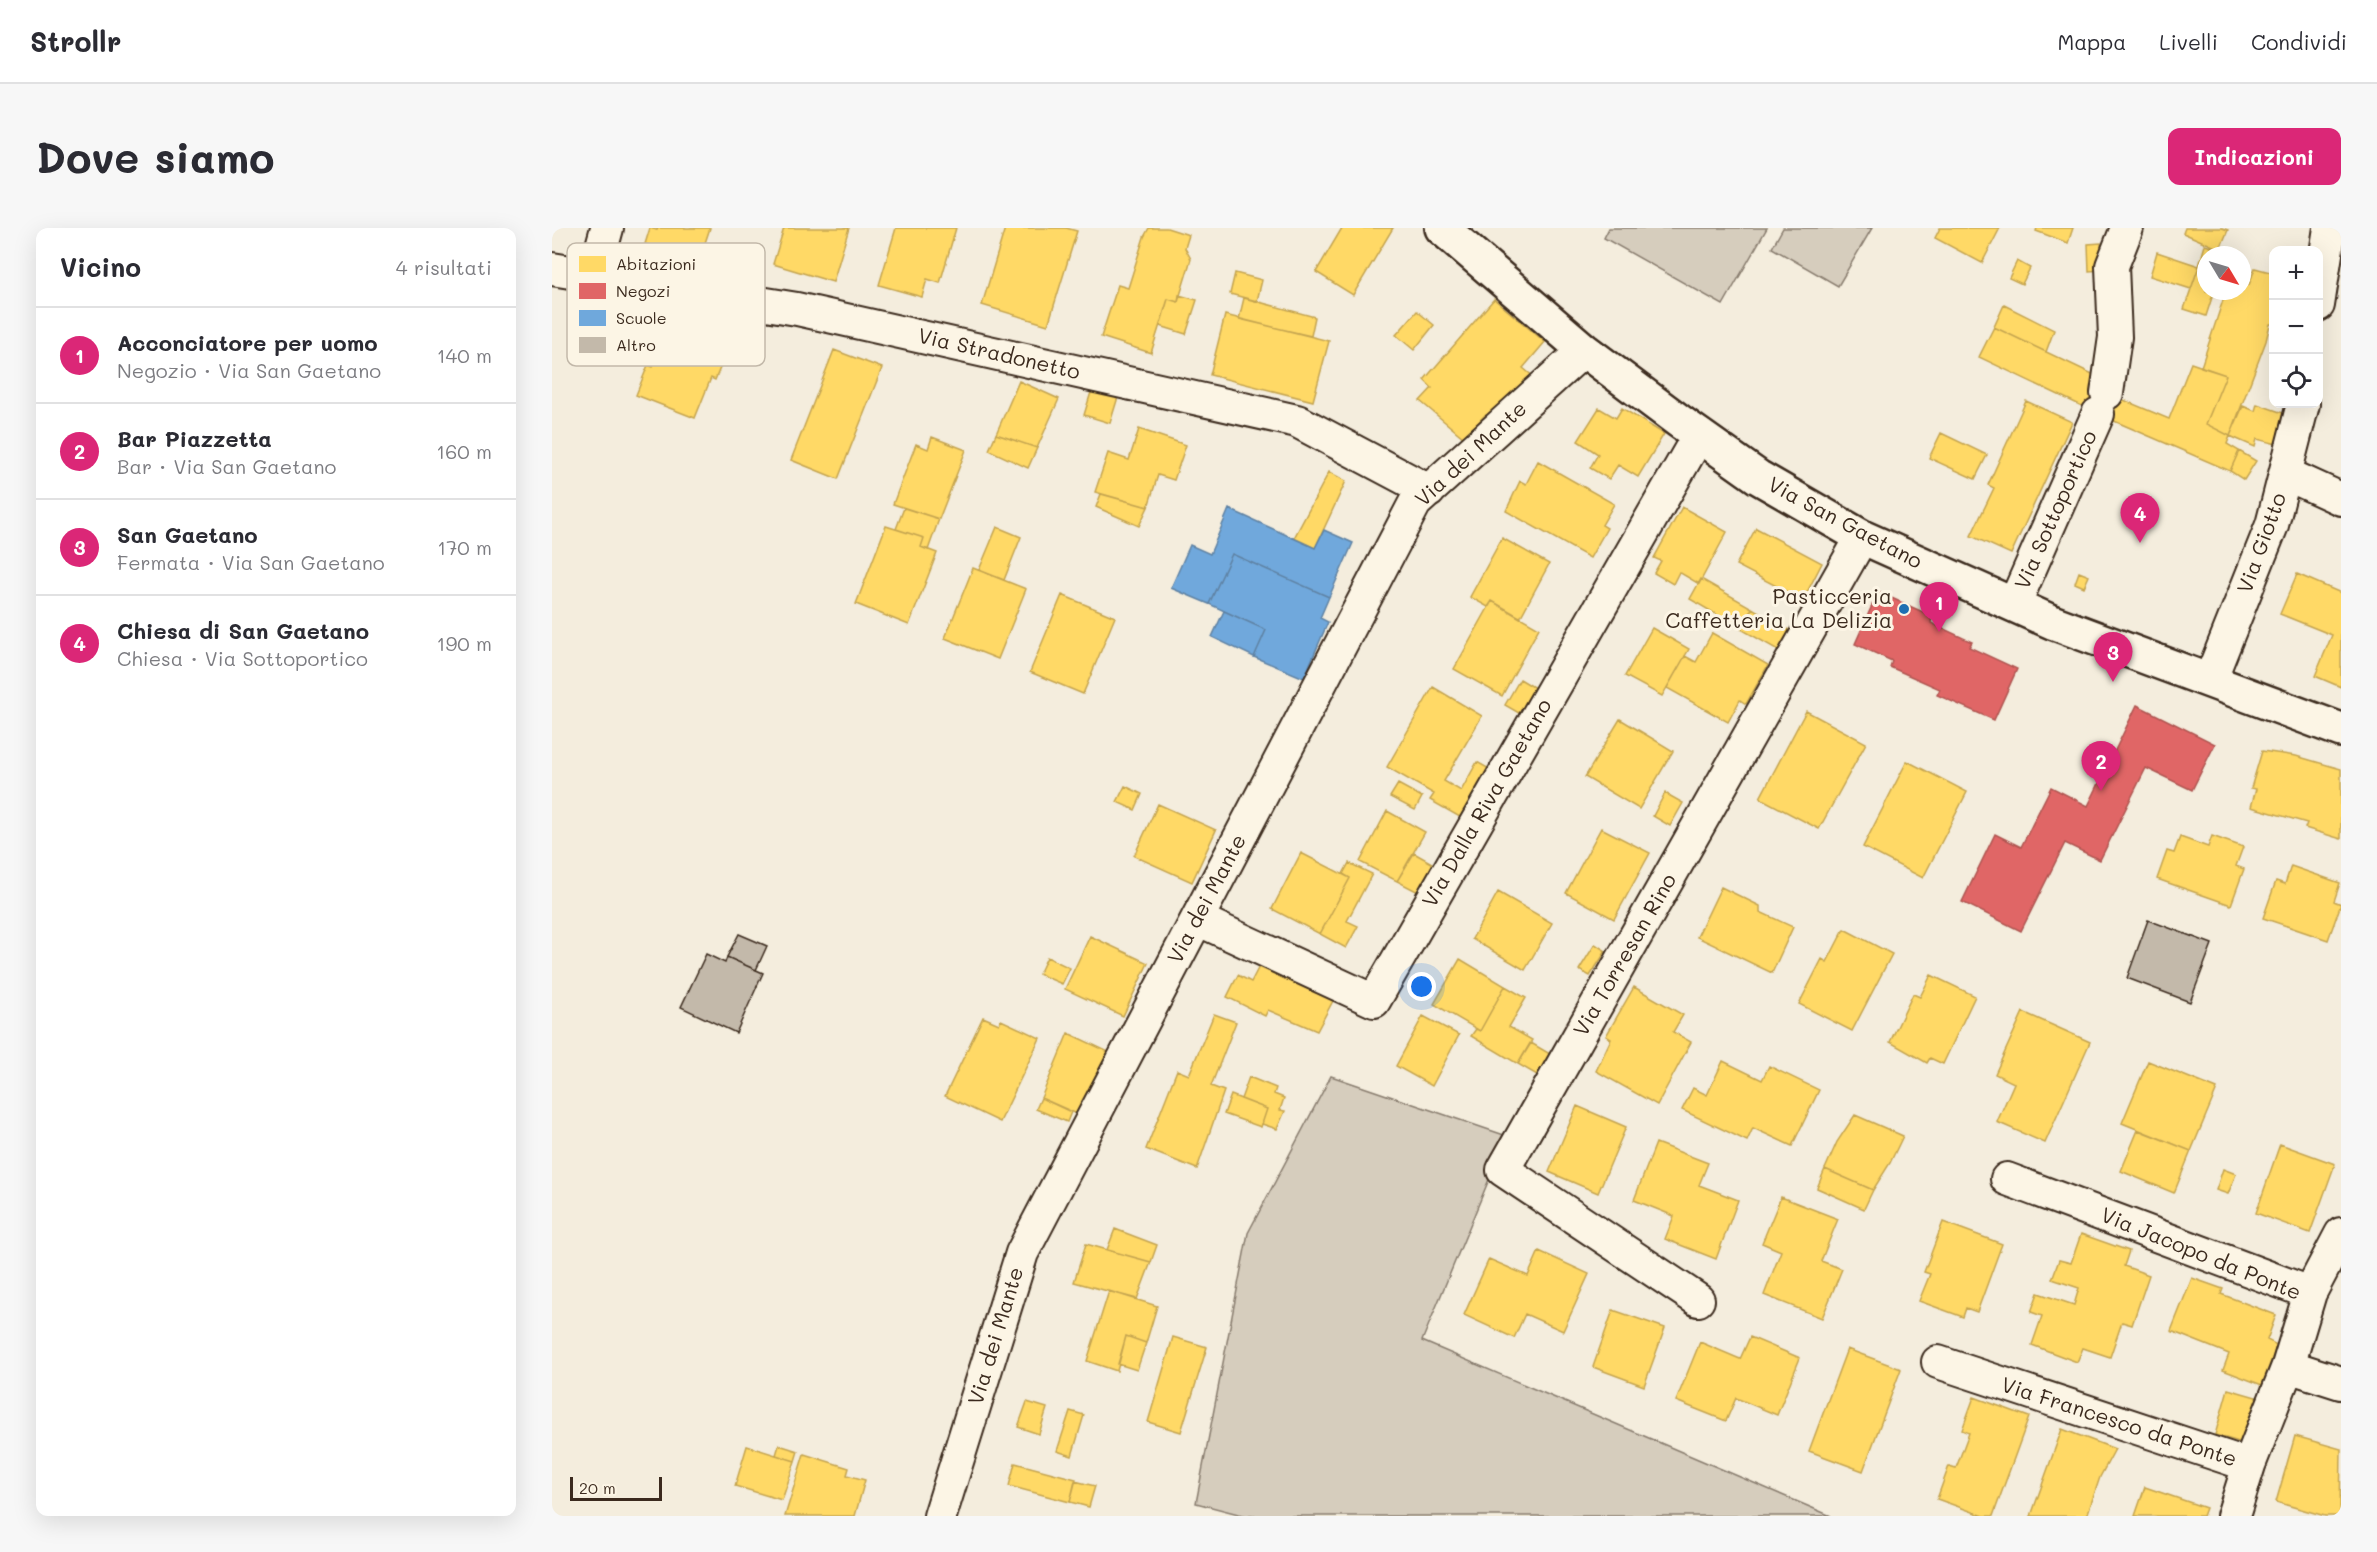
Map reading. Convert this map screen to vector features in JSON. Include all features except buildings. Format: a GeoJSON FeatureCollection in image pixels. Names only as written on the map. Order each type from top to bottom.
{"type":"FeatureCollection","features":[{"type":"Feature","properties":{"kind":"street"},"geometry":{"type":"LineString","coordinates":[[603,243],[607,228]]}},
{"type":"Feature","properties":{"kind":"street","name":"Via San Gaetano"},"geometry":{"type":"LineString","coordinates":[[1442,228],[1584,350],[1699,435],[1758,477],[1862,537],[2052,622],[2341,730]]}},
{"type":"Feature","properties":{"kind":"street","name":"Via Sottoportico"},"geometry":{"type":"LineString","coordinates":[[2014,605],[2103,404],[2115,337],[2112,266],[2127,228]]}},
{"type":"Feature","properties":{"kind":"street"},"geometry":{"type":"LineString","coordinates":[[2320,300],[2330,228]]}},
{"type":"Feature","properties":{"kind":"street","name":"Via Stradonetto"},"geometry":{"type":"LineString","coordinates":[[552,269],[567,272]]}},
{"type":"Feature","properties":{"kind":"street","name":"Via Stradonetto"},"geometry":{"type":"LineString","coordinates":[[765,304],[797,309],[1297,421],[1429,491]]}},
{"type":"Feature","properties":{"kind":"street","name":"Via dei Mante"},"geometry":{"type":"LineString","coordinates":[[940,1516],[1022,1253],[1415,503],[1584,350]]}},
{"type":"Feature","properties":{"kind":"street","name":"Via Giotto"},"geometry":{"type":"LineString","coordinates":[[2210,680],[2272,525],[2302,408]]}},
{"type":"Feature","properties":{"kind":"street","name":"Via Dalla Riva Gaetano"},"geometry":{"type":"LineString","coordinates":[[1197,919],[1374,1001],[1699,435]]}},
{"type":"Feature","properties":{"kind":"street"},"geometry":{"type":"LineString","coordinates":[[2286,474],[2341,499]]}},
{"type":"Feature","properties":{"kind":"street","name":"Via Torresan Rino"},"geometry":{"type":"LineString","coordinates":[[1698,1300],[1503,1170],[1862,537]]}},
{"type":"Feature","properties":{"kind":"street","name":"Via Jacopo da Ponte"},"geometry":{"type":"LineString","coordinates":[[2007,1179],[2310,1293],[2288,1366],[2249,1465]]}},
{"type":"Feature","properties":{"kind":"street"},"geometry":{"type":"LineString","coordinates":[[2310,1293],[2341,1234]]}},
{"type":"Feature","properties":{"kind":"street","name":"Via Francesco da Ponte"},"geometry":{"type":"LineString","coordinates":[[1938,1362],[2249,1465],[2233,1516]]}},
{"type":"Feature","properties":{"kind":"street"},"geometry":{"type":"LineString","coordinates":[[2288,1366],[2341,1383]]}},
{"type":"Feature","properties":{"kind":"shaded area"},"geometry":{"type":"Polygon","coordinates":[[[1609,228],[1767,228],[1723,305],[1604,238],[1609,228]]]}},
{"type":"Feature","properties":{"kind":"shaded area"},"geometry":{"type":"Polygon","coordinates":[[[1783,228],[1872,228],[1838,286],[1772,248],[1783,228]]]}},
{"type":"Feature","properties":{"kind":"shaded area"},"geometry":{"type":"Polygon","coordinates":[[[1331,1076],[1507,1136],[1422,1341],[1831,1516],[1246,1516],[1196,1503],[1248,1233],[1331,1076]]]}},
{"type":"Feature","properties":{"kind":"place","name":"Chiesa di San Gaetano"},"geometry":{"type":"Point","coordinates":[2140,543]}},
{"type":"Feature","properties":{"kind":"place","name":"Pasticceria Caffetteria La Delizia"},"geometry":{"type":"Point","coordinates":[1904,609]}},
{"type":"Feature","properties":{"kind":"place","name":"Acconciatore per uomo"},"geometry":{"type":"Point","coordinates":[1939,632]}},
{"type":"Feature","properties":{"kind":"place","name":"San Gaetano"},"geometry":{"type":"Point","coordinates":[2113,682]}},
{"type":"Feature","properties":{"kind":"place","name":"Bar Piazzetta"},"geometry":{"type":"Point","coordinates":[2101,791]}}]}
